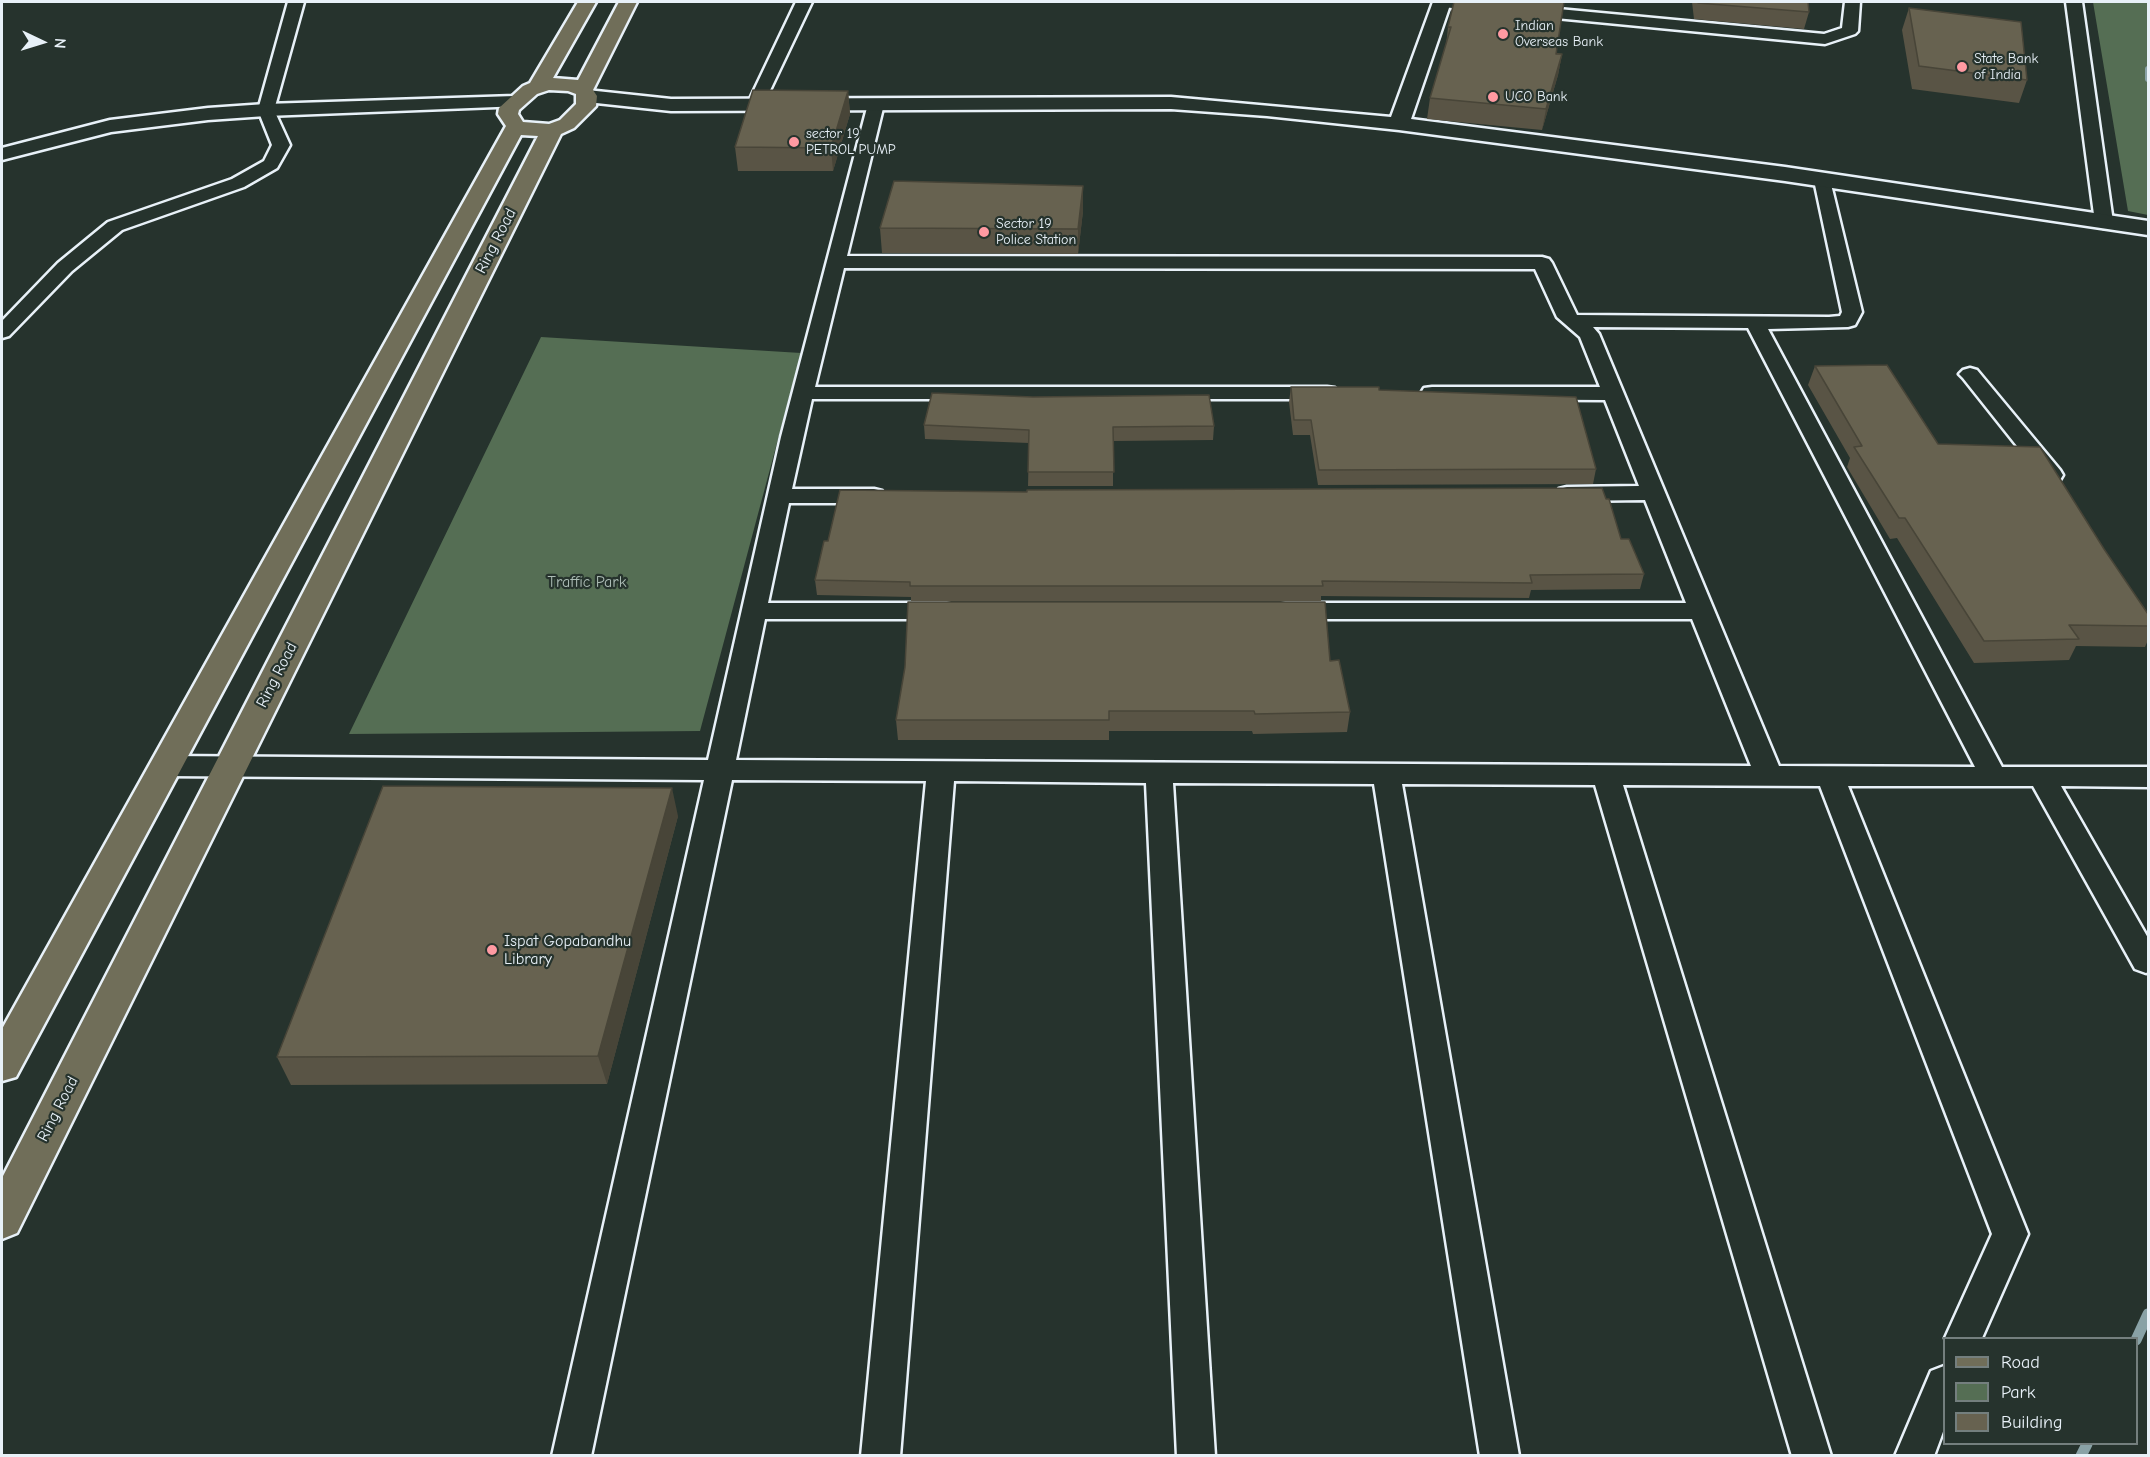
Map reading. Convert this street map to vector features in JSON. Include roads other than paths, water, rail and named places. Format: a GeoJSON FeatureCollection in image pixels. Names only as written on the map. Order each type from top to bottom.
{"type":"FeatureCollection","features":[{"type":"Feature","properties":{"kind":"main road"},"geometry":{"type":"LineString","coordinates":[[2,1065],[166,766],[513,114],[538,87],[587,2]]}},
{"type":"Feature","properties":{"kind":"main road"},"geometry":{"type":"LineString","coordinates":[[538,87],[547,84],[572,85],[585,93],[628,2]]}},
{"type":"Feature","properties":{"kind":"main road","name":"Ring Road"},"geometry":{"type":"LineString","coordinates":[[2,1220],[232,766],[563,124],[586,106],[585,93]]}},
{"type":"Feature","properties":{"kind":"main road"},"geometry":{"type":"LineString","coordinates":[[513,114],[525,130],[563,124]]}},
{"type":"Feature","properties":{"kind":"street"},"geometry":{"type":"LineString","coordinates":[[2,332],[65,267],[116,226],[238,183],[271,164],[281,145],[267,113],[296,2]]}},
{"type":"Feature","properties":{"kind":"street"},"geometry":{"type":"LineString","coordinates":[[755,105],[804,2]]}},
{"type":"Feature","properties":{"kind":"street"},"geometry":{"type":"LineString","coordinates":[[1399,124],[1442,2],[1825,39],[1850,31],[1852,2]]}},
{"type":"Feature","properties":{"kind":"street"},"geometry":{"type":"LineString","coordinates":[[2074,2],[2104,222]]}},
{"type":"Feature","properties":{"kind":"street"},"geometry":{"type":"LineString","coordinates":[[585,93],[671,105],[1171,103],[1399,124],[1823,180],[2148,228]]}},
{"type":"Feature","properties":{"kind":"street"},"geometry":{"type":"LineString","coordinates":[[571,1455],[779,496],[876,104]]}},
{"type":"Feature","properties":{"kind":"street"},"geometry":{"type":"LineString","coordinates":[[563,124],[671,105]]}},
{"type":"Feature","properties":{"kind":"street"},"geometry":{"type":"LineString","coordinates":[[2,161],[82,139],[123,131],[267,113]]}},
{"type":"Feature","properties":{"kind":"street"},"geometry":{"type":"LineString","coordinates":[[2,154],[110,126],[208,114],[513,114]]}},
{"type":"Feature","properties":{"kind":"street"},"geometry":{"type":"LineString","coordinates":[[1572,321],[1848,321],[1851,312],[1823,180]]}},
{"type":"Feature","properties":{"kind":"street"},"geometry":{"type":"LineString","coordinates":[[836,262],[1542,263],[1567,317],[1589,334],[1768,776]]}},
{"type":"Feature","properties":{"kind":"street"},"geometry":{"type":"LineString","coordinates":[[2,318],[24,309]]}},
{"type":"Feature","properties":{"kind":"street"},"geometry":{"type":"LineString","coordinates":[[1754,321],[1994,777]]}},
{"type":"Feature","properties":{"kind":"street"},"geometry":{"type":"LineString","coordinates":[[1970,374],[2064,492]]}},
{"type":"Feature","properties":{"kind":"street"},"geometry":{"type":"LineString","coordinates":[[803,393],[1351,393]]}},
{"type":"Feature","properties":{"kind":"street"},"geometry":{"type":"LineString","coordinates":[[1411,393],[1613,394]]}},
{"type":"Feature","properties":{"kind":"street"},"geometry":{"type":"LineString","coordinates":[[1546,494],[1654,493]]}},
{"type":"Feature","properties":{"kind":"street"},"geometry":{"type":"LineString","coordinates":[[779,496],[899,496]]}},
{"type":"Feature","properties":{"kind":"street"},"geometry":{"type":"LineString","coordinates":[[754,611],[970,611]]}},
{"type":"Feature","properties":{"kind":"street"},"geometry":{"type":"LineString","coordinates":[[1270,611],[1701,611]]}},
{"type":"Feature","properties":{"kind":"street"},"geometry":{"type":"LineString","coordinates":[[166,766],[1606,776],[2148,777]]}},
{"type":"Feature","properties":{"kind":"street"},"geometry":{"type":"LineString","coordinates":[[880,1455],[941,771]]}},
{"type":"Feature","properties":{"kind":"street"},"geometry":{"type":"LineString","coordinates":[[1160,773],[1196,1455]]}},
{"type":"Feature","properties":{"kind":"street"},"geometry":{"type":"LineString","coordinates":[[1386,774],[1500,1455]]}},
{"type":"Feature","properties":{"kind":"street"},"geometry":{"type":"LineString","coordinates":[[1606,776],[1812,1455]]}},
{"type":"Feature","properties":{"kind":"street"},"geometry":{"type":"LineString","coordinates":[[1830,776],[2010,1234],[1964,1337]]}},
{"type":"Feature","properties":{"kind":"street"},"geometry":{"type":"LineString","coordinates":[[2042,777],[2146,961]]}},
{"type":"Feature","properties":{"kind":"street"},"geometry":{"type":"LineString","coordinates":[[1914,1455],[1943,1386]]}},
{"type":"Feature","properties":{"kind":"waterway"},"geometry":{"type":"LineString","coordinates":[[2148,69],[2148,79]]}},
{"type":"Feature","properties":{"kind":"waterway"},"geometry":{"type":"LineString","coordinates":[[2137,1337],[2148,1314]]}},
{"type":"Feature","properties":{"kind":"waterway"},"geometry":{"type":"LineString","coordinates":[[2081,1456],[2086,1445]]}},
{"type":"Feature","properties":{"kind":"place","name":"Indian Overseas Bank"},"geometry":{"type":"Point","coordinates":[1503,34]}},
{"type":"Feature","properties":{"kind":"place","name":"State Bank of India"},"geometry":{"type":"Point","coordinates":[1962,67]}},
{"type":"Feature","properties":{"kind":"place","name":"UCO Bank"},"geometry":{"type":"Point","coordinates":[1493,97]}},
{"type":"Feature","properties":{"kind":"place","name":"sector 19 PETROL PUMP"},"geometry":{"type":"Point","coordinates":[794,142]}},
{"type":"Feature","properties":{"kind":"place","name":"Sector 19 Police Station"},"geometry":{"type":"Point","coordinates":[984,232]}},
{"type":"Feature","properties":{"kind":"place","name":"Ispat Gopabandhu Library"},"geometry":{"type":"Point","coordinates":[492,950]}},
{"type":"Feature","properties":{"kind":"park label","name":"Traffic Park"},"geometry":{"type":"Point","coordinates":[587,582]}}]}
